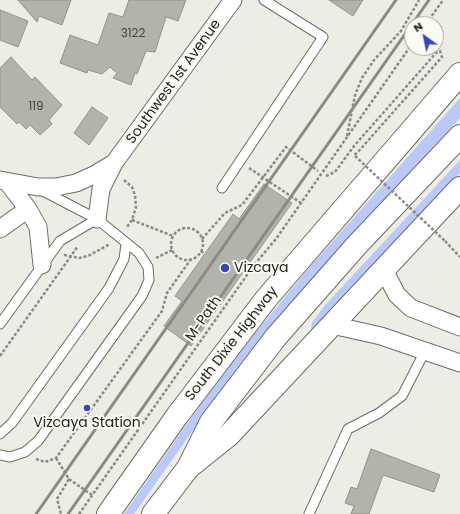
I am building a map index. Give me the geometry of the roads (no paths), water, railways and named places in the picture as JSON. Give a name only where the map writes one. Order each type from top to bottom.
[{"type":"main road","name":"South Dixie Highway","points":[[108,514],[186,403],[266,299],[460,74]]},
{"type":"main road","points":[[153,514],[188,468],[211,422],[284,327],[356,246],[460,136]]},
{"type":"main road","points":[[188,468],[228,436],[460,188]]},
{"type":"street","name":"Southwest 1st Avenue","points":[[97,219],[101,189],[114,163],[233,0]]},
{"type":"street","name":"Southwest 1st Avenue","points":[[4,181],[38,188],[56,187],[76,183],[94,175],[114,163]]},
{"type":"street","points":[[4,181],[28,209],[38,227],[42,266]]},
{"type":"street","points":[[0,229],[28,209]]},
{"type":"street","points":[[384,270],[397,295],[411,308],[460,327]]},
{"type":"street","points":[[332,325],[381,336],[460,363]]},
{"type":"lane","points":[[222,188],[322,37],[264,0]]},
{"type":"lane","points":[[0,455],[10,458],[25,452],[38,441],[142,296],[149,280],[148,267],[139,253],[97,219],[38,188]]},
{"type":"lane","points":[[0,324],[60,242],[97,219]]},
{"type":"lane","points":[[0,434],[12,423],[109,288],[124,259],[126,244]]},
{"type":"lane","points":[[309,514],[348,429],[379,413],[402,396],[425,351]]},
{"type":"railway","points":[[36,514],[396,0]]},
{"type":"railway","points":[[68,514],[429,0]]},
{"type":"place","name":"Vizcaya","points":[[225,268]]},
{"type":"place","name":"Vizcaya Station","points":[[87,408]]}]
